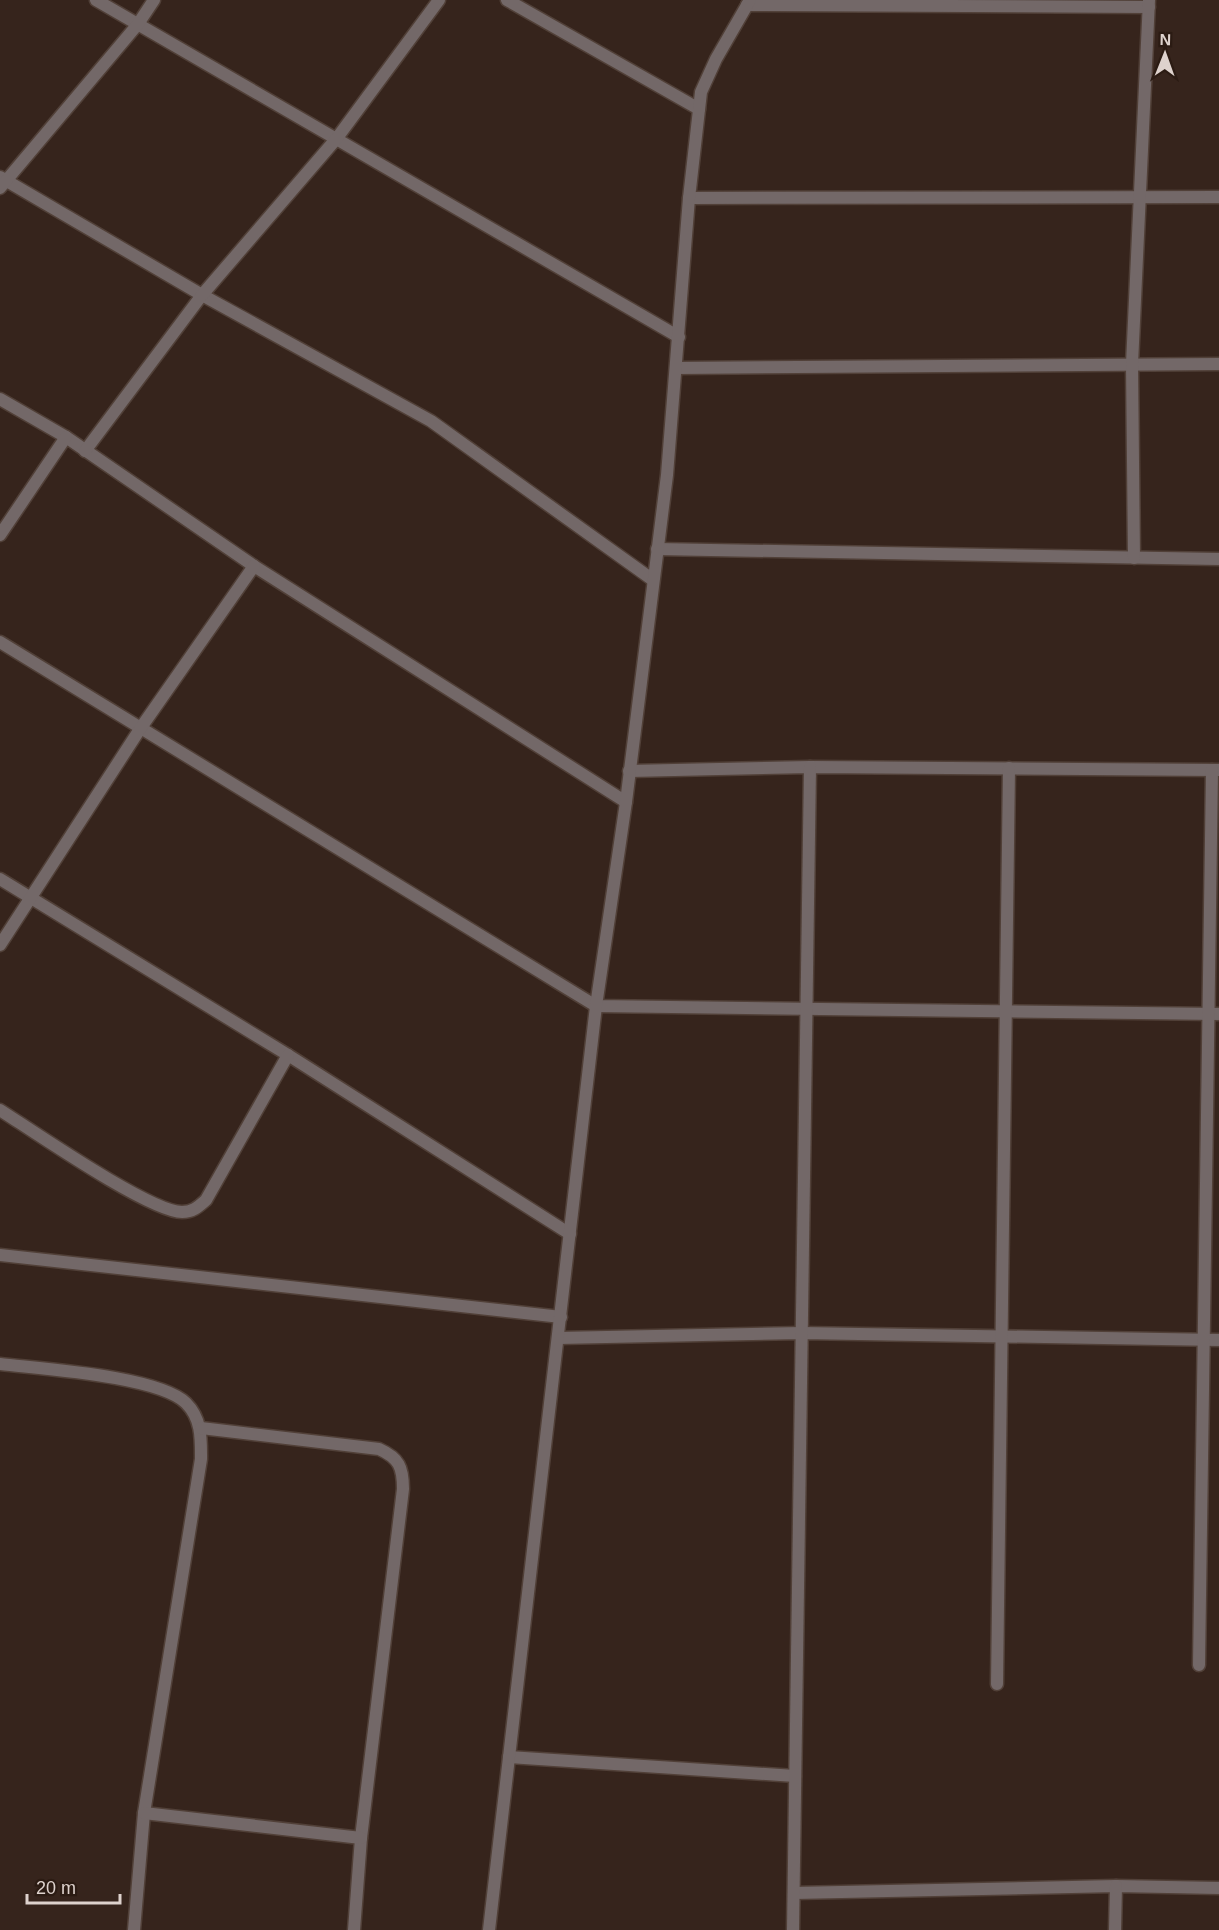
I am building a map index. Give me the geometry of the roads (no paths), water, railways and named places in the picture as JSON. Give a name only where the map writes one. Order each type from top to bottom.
[{"type":"street","points":[[96,0],[680,337]]},
{"type":"street","points":[[154,0],[138,24],[2,182],[431,421],[653,580]]},
{"type":"street","points":[[85,451],[202,295],[337,138],[439,0]]},
{"type":"street","points":[[507,0],[699,109]]},
{"type":"street","points":[[489,1930],[596,1006],[626,802],[667,475],[680,337],[689,198],[701,92],[716,58],[748,3],[1149,3],[1132,364],[1134,558]]},
{"type":"street","points":[[689,198],[1219,196]]},
{"type":"street","points":[[676,368],[1219,364]]},
{"type":"street","points":[[0,399],[66,437],[254,566],[626,802]]},
{"type":"street","points":[[0,535],[66,437]]},
{"type":"street","points":[[657,549],[1219,559]]},
{"type":"street","points":[[0,945],[140,729],[254,566]]},
{"type":"street","points":[[0,642],[596,1006],[1214,1014]]},
{"type":"street","points":[[629,771],[810,767],[1215,770],[1214,1014],[1203,1340],[1199,1665]]},
{"type":"street","points":[[793,1930],[810,767]]},
{"type":"street","points":[[997,1684],[1009,768]]},
{"type":"street","points":[[0,879],[288,1055],[570,1233]]},
{"type":"street","points":[[0,1110],[148,1201],[181,1212],[196,1209],[206,1200],[288,1055]]},
{"type":"street","points":[[0,1254],[561,1317]]},
{"type":"street","points":[[558,1338],[802,1333],[1219,1340]]},
{"type":"street","points":[[0,1364],[142,1382],[186,1403],[201,1428],[201,1459],[144,1813],[134,1930]]},
{"type":"street","points":[[201,1428],[379,1449],[398,1460],[403,1471],[403,1489],[361,1838],[354,1930]]},
{"type":"street","points":[[509,1757],[795,1776]]},
{"type":"street","points":[[144,1813],[361,1838]]},
{"type":"street","points":[[794,1893],[1116,1886],[1219,1888]]},
{"type":"street","points":[[1115,1930],[1116,1886]]}]
